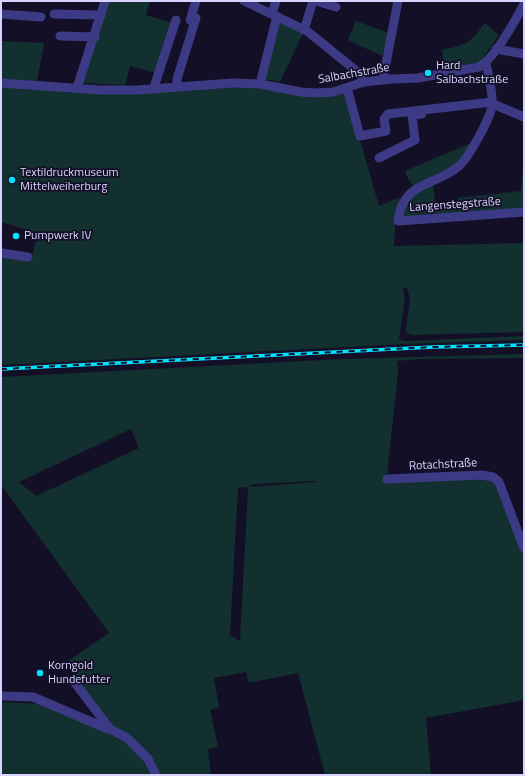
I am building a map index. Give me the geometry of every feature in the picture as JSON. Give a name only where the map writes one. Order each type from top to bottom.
[{"type":"street","points":[[78,88],[105,1]]},
{"type":"street","points":[[177,87],[177,79],[193,19],[196,1]]},
{"type":"street","points":[[244,1],[304,30],[325,49],[359,73],[364,82]]},
{"type":"street","points":[[260,84],[275,15],[276,1]]},
{"type":"street","points":[[304,30],[315,1],[336,7]]},
{"type":"street","points":[[383,79],[398,1]]},
{"type":"street","points":[[492,105],[485,63],[496,49],[524,4]]},
{"type":"street","points":[[1,14],[41,17]]},
{"type":"street","points":[[54,14],[101,16]]},
{"type":"street","points":[[155,89],[155,84],[176,20]]},
{"type":"street","points":[[60,36],[95,37]]},
{"type":"street","points":[[496,49],[524,54]]},
{"type":"street","name":"Salbachstraße","points":[[1,82],[78,88],[155,89],[233,83],[260,84],[301,92],[333,92],[364,82],[383,79],[418,78],[479,67],[485,63]]},
{"type":"street","points":[[347,88],[360,136],[386,131],[384,118],[388,114],[492,105],[524,117]]},
{"type":"street","points":[[379,158],[415,140],[412,115],[492,105]]},
{"type":"street","name":"Langenstegstraße","points":[[492,105],[474,147],[465,161],[457,168],[418,188],[406,196],[400,208],[398,222],[524,212]]},
{"type":"street","points":[[1,253],[28,257]]},
{"type":"street","name":"Rotachstraße","points":[[386,479],[482,475],[493,477],[501,488],[524,548]]},
{"type":"street","points":[[75,683],[110,729]]},
{"type":"street","points":[[1,696],[33,697],[110,729],[127,738],[148,759],[156,775]]},
{"type":"green space","points":[[108,1],[150,1],[146,15],[172,23],[156,73],[130,66],[125,85],[82,83]]},
{"type":"green space","points":[[278,20],[303,33],[280,82],[263,79]]},
{"type":"green space","points":[[356,21],[389,33],[382,56],[348,40]]},
{"type":"green space","points":[[485,23],[499,35],[480,62],[445,69],[442,50],[463,45],[475,35]]},
{"type":"green space","points":[[1,41],[44,43],[37,81],[1,79]]},
{"type":"green space","points":[[1,87],[177,90],[255,87],[346,91],[379,206],[400,197],[396,214],[394,246],[524,243],[524,332],[411,335],[406,332],[410,299],[407,288],[403,288],[405,298],[399,339],[405,341],[524,336],[524,340],[403,344],[1,365],[1,255],[27,261],[32,256],[38,233],[1,222]]},
{"type":"green space","points":[[473,142],[460,163],[414,186],[409,181],[405,171]]},
{"type":"green space","points":[[523,165],[524,209],[402,218],[408,199],[433,183],[436,210],[454,209],[458,198],[521,191]]},
{"type":"green space","points":[[524,354],[524,358],[419,359],[397,361],[398,372],[387,476],[499,477],[503,498],[524,555],[524,700],[426,718],[431,775],[325,775],[298,673],[249,683],[246,672],[214,678],[219,707],[210,710],[218,747],[208,749],[211,775],[1,775],[1,702],[40,704],[102,730],[93,704],[65,663],[109,633],[1,485],[1,377],[341,359]],"holes":[[[131,429],[139,448],[36,496],[19,482]],[[316,481],[249,487],[253,484]],[[248,487],[240,641],[230,635],[238,488]]]},
{"type":"railway","points":[[1,369],[433,347],[524,345]]},
{"type":"place","name":"Hard Salbachstraße","points":[[428,73]]},
{"type":"place","name":"Textildruckmuseum Mittelweiherburg","points":[[12,180]]},
{"type":"place","name":"Pumpwerk IV","points":[[16,236]]},
{"type":"place","name":"Korngold Hundefutter","points":[[40,673]]}]
